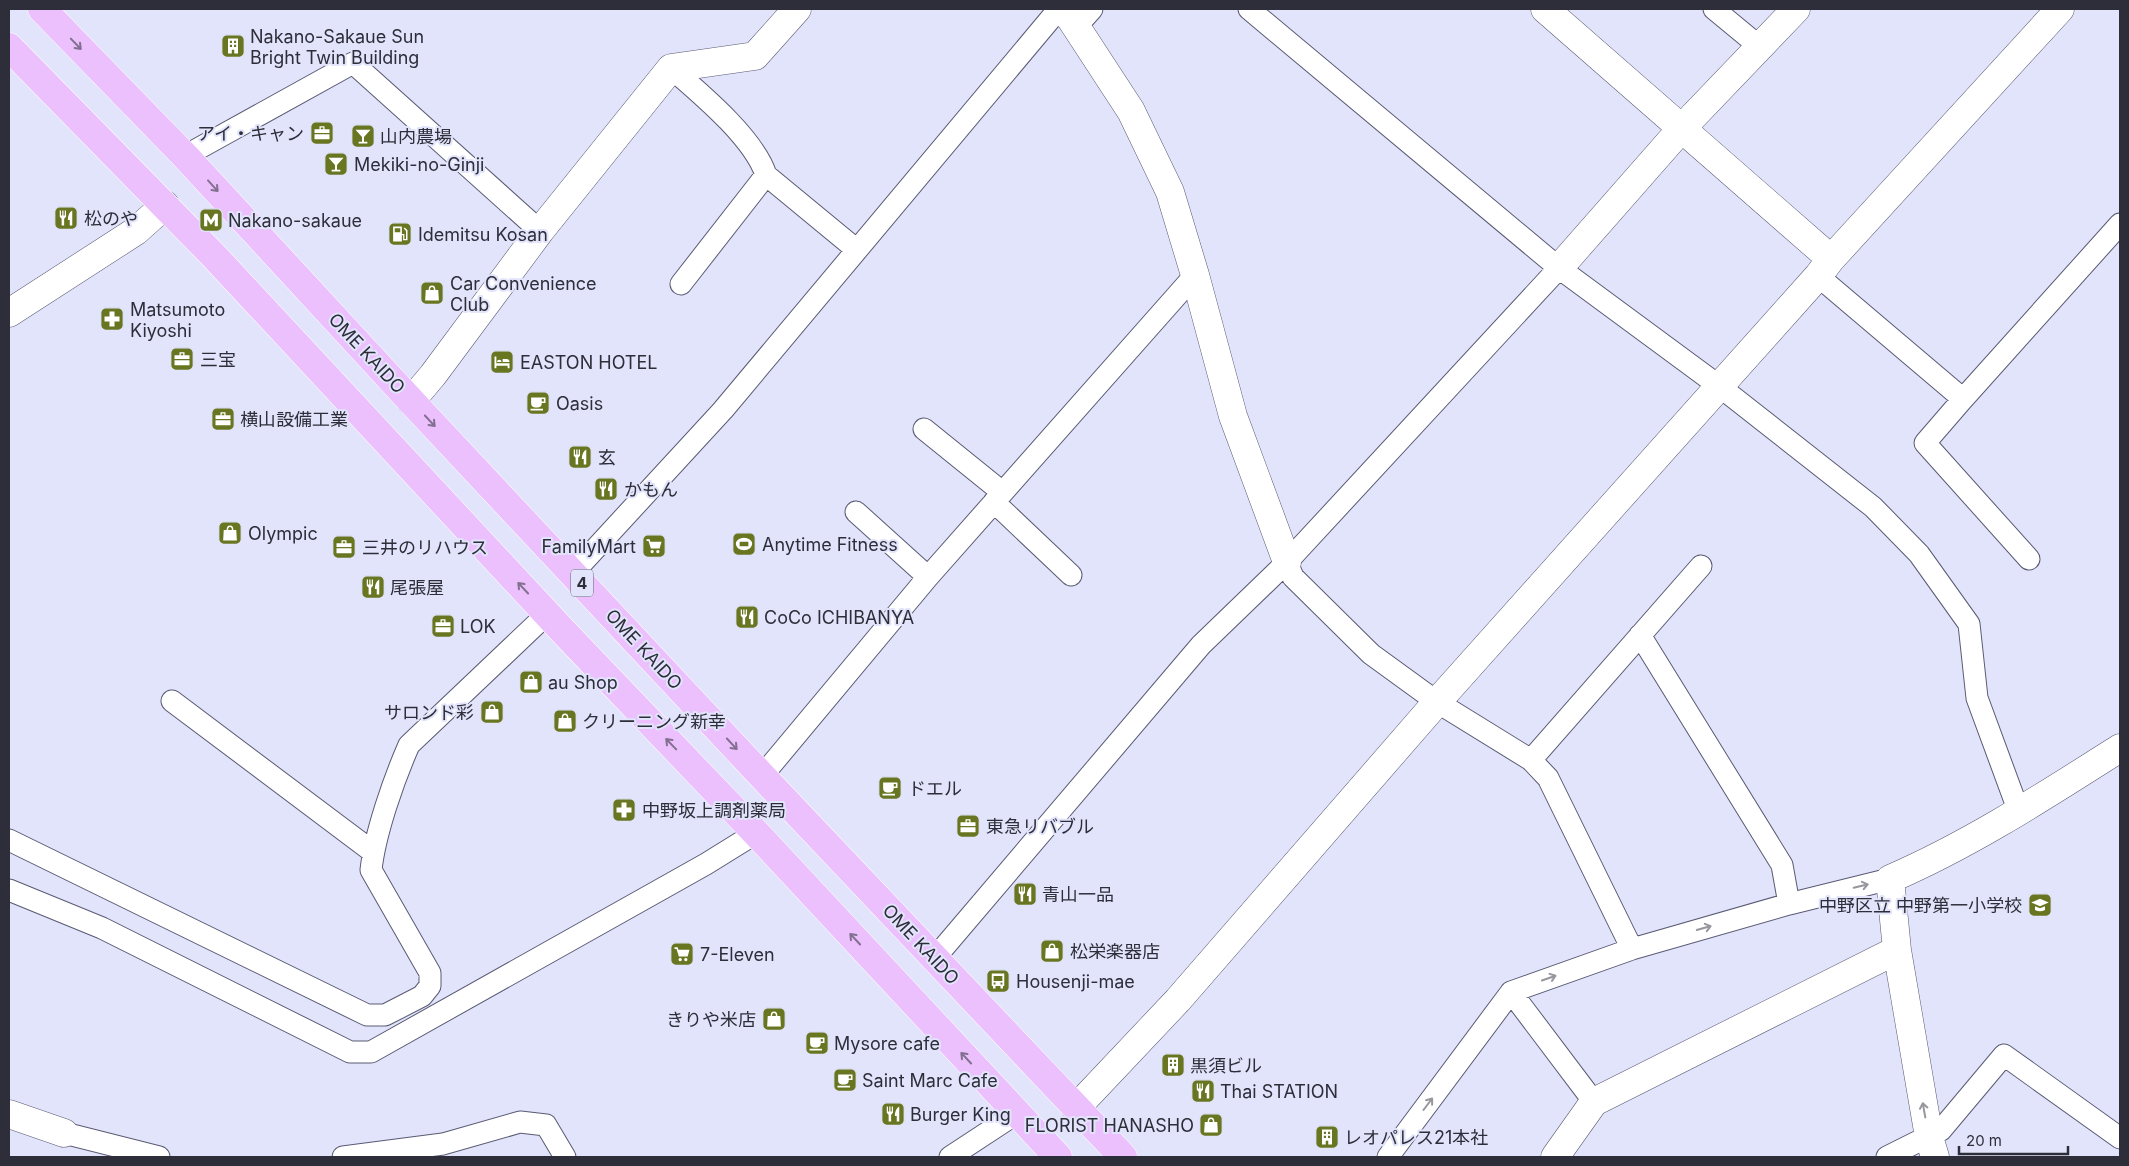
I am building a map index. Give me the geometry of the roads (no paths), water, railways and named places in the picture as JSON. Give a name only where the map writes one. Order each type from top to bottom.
[{"type":"main road","name":"OME KAIDO","points":[[42,9],[185,156],[762,776],[1123,1157]]},
{"type":"main road","points":[[11,54],[165,205],[1058,1157]]},
{"type":"street","points":[[411,401],[433,375],[540,231],[671,68],[755,56],[797,9]]},
{"type":"street","points":[[1546,9],[1682,128],[1825,268]]},
{"type":"street","points":[[1559,268],[1682,128],[1796,9]]},
{"type":"street","points":[[1076,1108],[1178,1000],[1437,702],[1825,268],[2060,9]]},
{"type":"street","points":[[1073,10],[1131,111],[1170,192],[1195,275],[1233,416],[1286,562]]},
{"type":"street","points":[[9,313],[136,232],[165,205]]},
{"type":"street","points":[[1932,1147],[1896,950],[1890,879],[1928,863],[2019,812],[2120,748]]},
{"type":"street","points":[[1555,1157],[1594,1102],[1896,950]]},
{"type":"street","points":[[9,1114],[64,1133]]},
{"type":"lane","points":[[1249,9],[1559,268],[1719,386],[1873,507],[1919,554],[1969,624],[1977,698],[2019,812]]},
{"type":"lane","points":[[1714,9],[1760,47]]},
{"type":"lane","points":[[573,574],[723,410],[1052,17],[1073,10]]},
{"type":"lane","points":[[185,156],[353,63],[540,231]]},
{"type":"lane","points":[[671,68],[717,108],[762,162],[766,175],[857,250]]},
{"type":"lane","points":[[681,284],[766,175]]},
{"type":"lane","points":[[2029,559],[1925,443],[2120,224]]},
{"type":"lane","points":[[934,959],[1201,645],[1286,562],[1559,268]]},
{"type":"lane","points":[[1825,268],[1964,399]]},
{"type":"lane","points":[[762,776],[928,577],[1195,275]]},
{"type":"lane","points":[[924,429],[998,497],[1072,575]]},
{"type":"lane","points":[[856,512],[928,577]]},
{"type":"lane","points":[[1286,562],[1293,577],[1371,654],[1437,702],[1531,760],[1548,778],[1632,949]]},
{"type":"lane","points":[[1531,760],[1701,566]]},
{"type":"lane","points":[[9,840],[367,1015],[385,1015],[422,996],[430,986],[430,973],[371,870],[373,852],[400,765],[409,745],[548,614]]},
{"type":"lane","points":[[1640,635],[1782,865],[1789,904]]},
{"type":"lane","points":[[172,702],[373,852]]},
{"type":"lane","points":[[9,890],[102,928],[350,1052],[370,1052],[706,864],[756,833]]},
{"type":"lane","points":[[1388,1157],[1512,992],[1632,949],[1789,904],[1890,879]]},
{"type":"lane","points":[[1512,992],[1594,1102]]},
{"type":"lane","points":[[1888,1157],[1932,1147],[1941,1130],[2004,1055],[2120,1138]]},
{"type":"lane","points":[[950,1157],[1017,1113]]},
{"type":"lane","points":[[343,1157],[443,1144],[520,1122],[546,1125],[564,1157]]},
{"type":"lane","points":[[64,1133],[159,1157]]},
{"type":"place","name":"Nakano-Sakaue Sun Bright Twin Building","points":[[233,46]]},
{"type":"place","name":"アイ・キャン","points":[[322,133]]},
{"type":"place","name":"山内農場","points":[[363,136]]},
{"type":"place","name":"Mekiki-no-Ginji","points":[[336,164]]},
{"type":"place","name":"松のや","points":[[66,218]]},
{"type":"place","name":"Nakano-sakaue","points":[[211,220]]},
{"type":"place","name":"Idemitsu Kosan","points":[[400,234]]},
{"type":"place","name":"Car Convenience Club","points":[[432,293]]},
{"type":"place","name":"Matsumoto Kiyoshi","points":[[112,319]]},
{"type":"place","name":"三宝","points":[[182,359]]},
{"type":"place","name":"EASTON HOTEL","points":[[502,362]]},
{"type":"place","name":"Oasis","points":[[538,403]]},
{"type":"place","name":"横山設備工業","points":[[223,419]]},
{"type":"place","name":"玄","points":[[580,457]]},
{"type":"place","name":"かもん","points":[[606,489]]},
{"type":"place","name":"Olympic","points":[[230,533]]},
{"type":"place","name":"Anytime Fitness","points":[[744,544]]},
{"type":"place","name":"FamilyMart","points":[[654,546]]},
{"type":"place","name":"三井のリハウス","points":[[344,547]]},
{"type":"place","name":"尾張屋","points":[[373,587]]},
{"type":"place","name":"CoCo ICHIBANYA","points":[[747,617]]},
{"type":"place","name":"LOK","points":[[443,626]]},
{"type":"place","name":"au Shop","points":[[531,682]]},
{"type":"place","name":"サロンド彩","points":[[492,712]]},
{"type":"place","name":"クリーニング新幸","points":[[565,721]]},
{"type":"place","name":"ドエル","points":[[890,788]]},
{"type":"place","name":"中野坂上調剤薬局","points":[[624,810]]},
{"type":"place","name":"東急リバブル","points":[[968,826]]},
{"type":"place","name":"青山一品","points":[[1025,894]]},
{"type":"place","name":"中野区立 中野第一小学校","points":[[2040,905]]},
{"type":"place","name":"松栄楽器店","points":[[1052,951]]},
{"type":"place","name":"7-Eleven","points":[[682,954]]},
{"type":"place","name":"Housenji-mae","points":[[998,981]]},
{"type":"place","name":"きりや米店","points":[[774,1019]]},
{"type":"place","name":"Mysore cafe","points":[[817,1043]]},
{"type":"place","name":"黒須ビル","points":[[1173,1065]]},
{"type":"place","name":"Saint Marc Cafe","points":[[845,1080]]},
{"type":"place","name":"Thai STATION","points":[[1203,1091]]},
{"type":"place","name":"Burger King","points":[[893,1114]]},
{"type":"place","name":"FLORIST HANASHO","points":[[1211,1125]]},
{"type":"place","name":"レオパレス21本社","points":[[1327,1137]]}]
